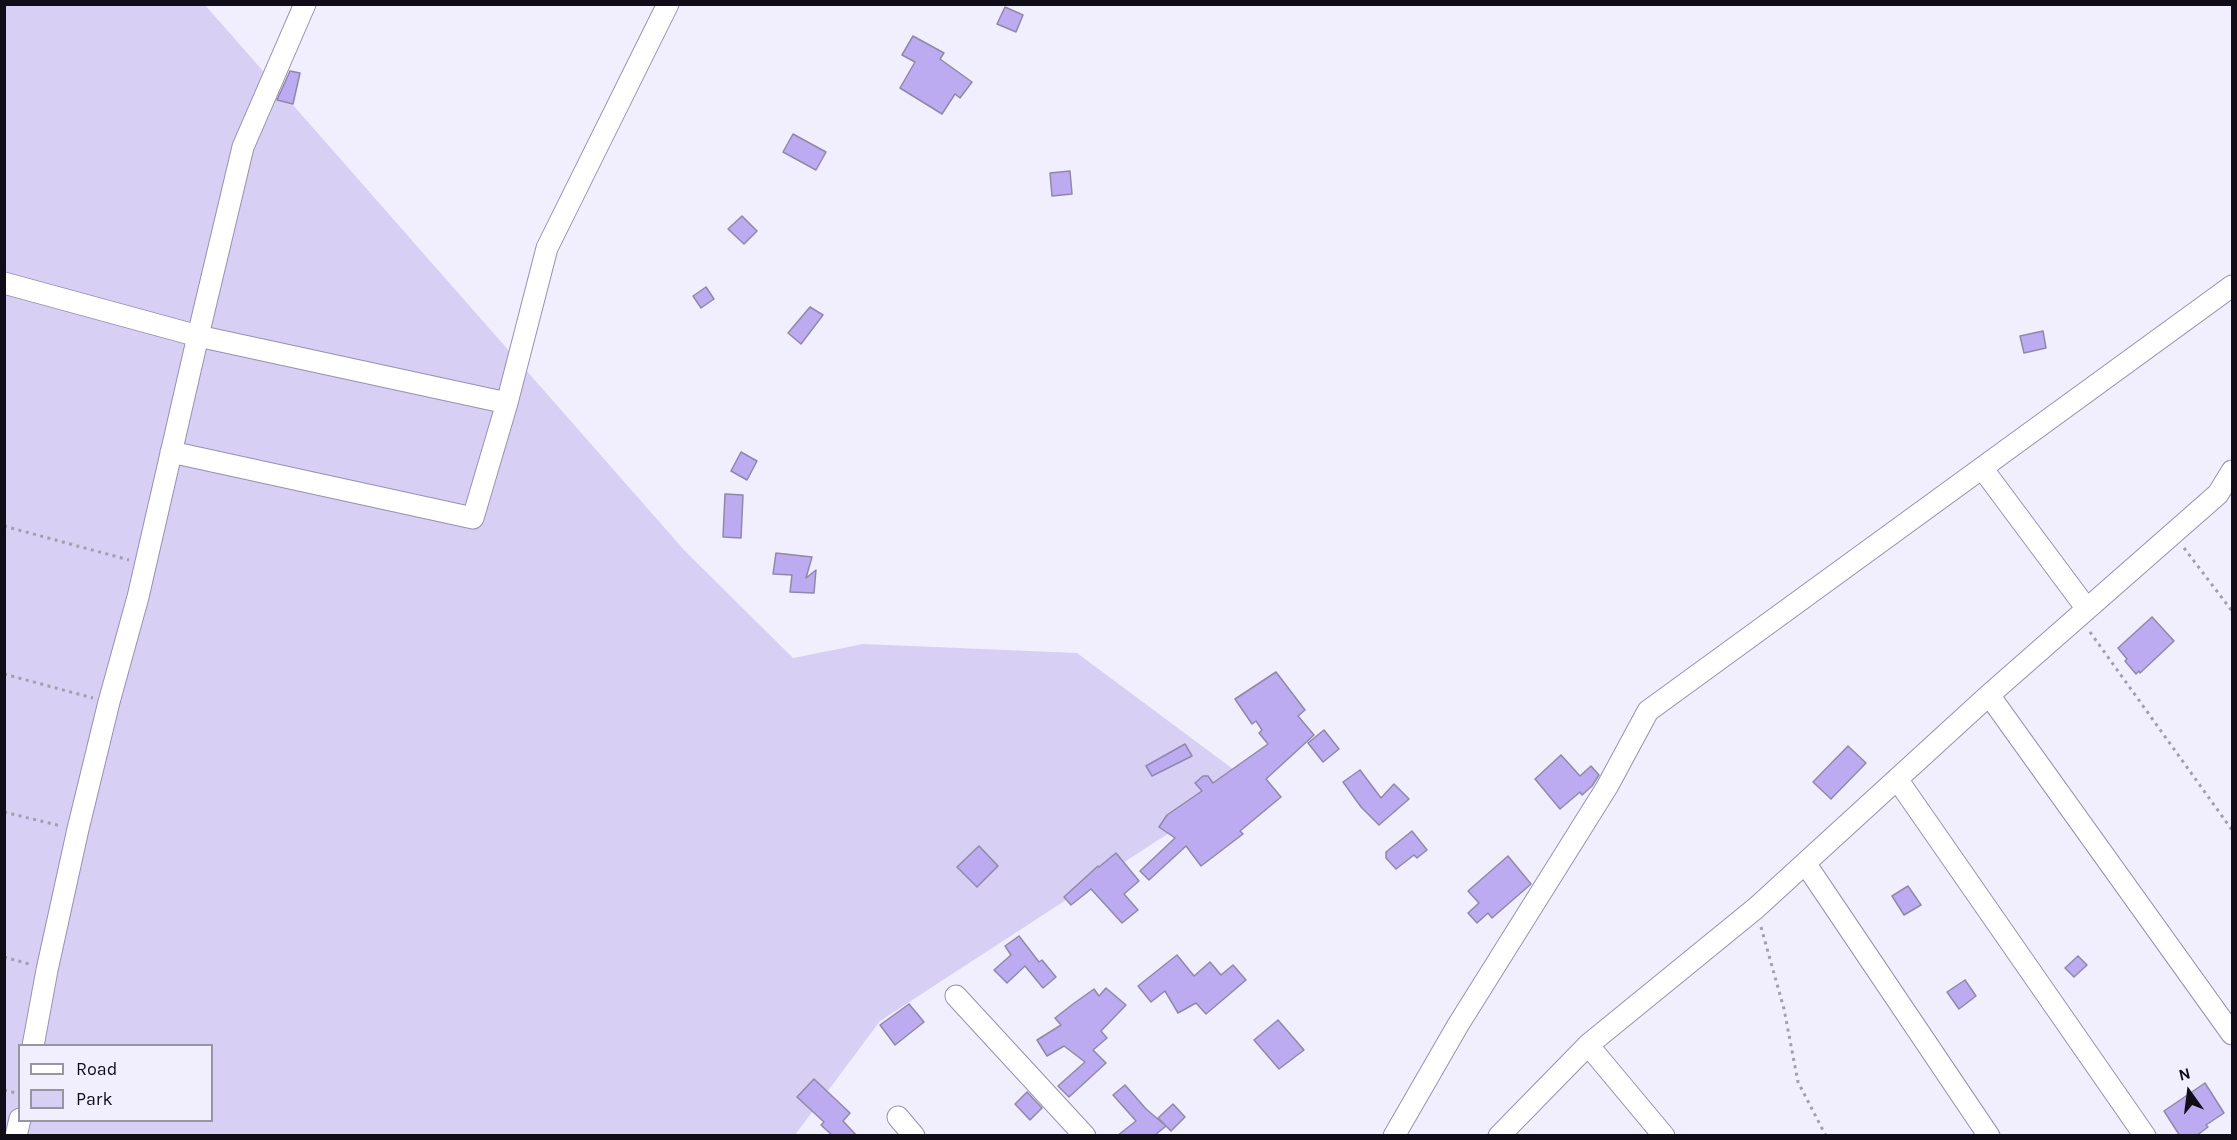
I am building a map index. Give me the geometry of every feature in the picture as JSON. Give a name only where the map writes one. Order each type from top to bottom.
[{"type":"street","points":[[33,1044],[78,829],[146,565],[243,147],[305,4]]},
{"type":"street","points":[[171,453],[473,518],[507,403],[547,248],[668,4]]},
{"type":"street","points":[[4,283],[198,336],[507,403]]},
{"type":"street","points":[[1394,1136],[1458,1025],[1607,787],[1648,711],[2232,286]]},
{"type":"street","points":[[1982,468],[2083,613]]},
{"type":"street","points":[[1499,1136],[1588,1045],[1756,908],[1989,695],[2174,534],[2218,494],[2232,471]]},
{"type":"street","points":[[1989,695],[2232,1034]]},
{"type":"street","points":[[1897,779],[2145,1136]]},
{"type":"street","points":[[1805,863],[1989,1136]]},
{"type":"street","points":[[956,996],[1085,1136]]},
{"type":"street","points":[[1588,1045],[1664,1136]]},
{"type":"street","points":[[898,1117],[914,1136]]},
{"type":"path","points":[[4,526],[146,565]]},
{"type":"path","points":[[2174,534],[2232,611]]},
{"type":"path","points":[[2083,613],[2232,830]]},
{"type":"path","points":[[4,674],[109,702]]},
{"type":"path","points":[[4,812],[78,829]]},
{"type":"path","points":[[1756,908],[1784,1010],[1798,1082],[1826,1136]]},
{"type":"path","points":[[4,957],[47,970]]},
{"type":"green space","points":[[5,5],[205,5],[685,551],[793,658],[863,644],[1077,653],[1249,781],[880,1021],[795,1135],[5,1136]]},
{"type":"building","points":[[1005,7],[1023,15],[1016,32],[997,24]]},
{"type":"building","points":[[913,36],[944,53],[940,59],[972,82],[960,98],[955,94],[942,114],[900,88],[915,62],[902,55]]},
{"type":"building","points":[[290,71],[300,73],[293,104],[277,100]]},
{"type":"building","points":[[793,134],[826,152],[816,170],[783,152]]},
{"type":"building","points":[[1070,171],[1072,194],[1052,196],[1050,173]]},
{"type":"building","points":[[742,216],[757,231],[744,244],[728,229]]},
{"type":"building","points":[[706,287],[714,299],[701,308],[693,296]]},
{"type":"building","points":[[810,307],[823,315],[801,344],[788,333]]},
{"type":"building","points":[[2043,331],[2046,348],[2024,353],[2020,336]]},
{"type":"building","points":[[741,452],[757,461],[747,480],[731,471]]},
{"type":"building","points":[[725,494],[743,495],[741,538],[723,537]]},
{"type":"building","points":[[776,553],[812,557],[806,578],[816,570],[814,593],[790,592],[792,575],[773,574]]},
{"type":"building","points":[[2152,617],[2174,641],[2140,673],[2139,671],[2136,674],[2118,648]]},
{"type":"building","points":[[1276,672],[1305,710],[1298,716],[1314,735],[1266,779],[1281,797],[1240,831],[1243,834],[1201,866],[1186,846],[1149,880],[1140,871],[1175,838],[1159,827],[1167,815],[1202,791],[1195,783],[1203,776],[1208,776],[1213,783],[1268,744],[1259,733],[1262,730],[1256,721],[1252,724],[1235,699]]},
{"type":"building","points":[[1324,730],[1339,749],[1323,762],[1308,743]]},
{"type":"building","points":[[1185,744],[1192,756],[1152,776],[1146,766]]},
{"type":"building","points":[[1848,746],[1866,763],[1831,799],[1813,782]]},
{"type":"building","points":[[1561,755],[1580,776],[1591,766],[1599,775],[1582,795],[1580,792],[1560,809],[1535,779]]},
{"type":"building","points":[[1360,770],[1381,798],[1394,784],[1409,799],[1379,825],[1361,807],[1343,782]]},
{"type":"building","points":[[1412,831],[1427,850],[1417,858],[1414,855],[1396,869],[1386,858],[1386,852]]},
{"type":"building","points":[[979,846],[998,866],[977,887],[957,867]]},
{"type":"building","points":[[1116,853],[1139,881],[1124,894],[1138,910],[1122,923],[1091,889],[1071,905],[1064,897]]},
{"type":"building","points":[[1508,856],[1531,884],[1492,918],[1488,913],[1477,923],[1468,913],[1479,903],[1468,891]]},
{"type":"building","points":[[1908,886],[1921,905],[1904,915],[1892,896]]},
{"type":"building","points":[[1019,936],[1039,962],[1042,960],[1056,977],[1043,988],[1025,966],[1007,983],[994,970],[1011,955],[1005,946]]},
{"type":"building","points":[[1177,955],[1194,976],[1210,962],[1221,975],[1233,965],[1246,980],[1206,1014],[1196,1003],[1178,1013],[1165,991],[1151,1002],[1138,986]]},
{"type":"building","points":[[2078,956],[2087,965],[2074,977],[2065,968]]},
{"type":"building","points":[[1965,980],[1976,996],[1959,1009],[1947,992]]},
{"type":"building","points":[[1106,988],[1126,1005],[1101,1031],[1107,1038],[1093,1050],[1106,1063],[1069,1097],[1058,1086],[1085,1062],[1064,1046],[1047,1056],[1037,1040],[1061,1025],[1055,1018],[1073,1004],[1094,989],[1099,996]]},
{"type":"building","points":[[909,1004],[924,1022],[895,1045],[880,1025]]},
{"type":"building","points":[[1278,1020],[1304,1050],[1279,1069],[1254,1040]]},
{"type":"building","points":[[814,1079],[850,1113],[843,1121],[857,1136],[833,1136],[821,1125],[824,1122],[797,1097]]},
{"type":"building","points":[[2205,1083],[2224,1113],[2206,1125],[2208,1127],[2196,1136],[2180,1136],[2164,1111]]},
{"type":"building","points":[[1125,1085],[1146,1109],[1166,1126],[1154,1136],[1117,1136],[1136,1121],[1113,1095]]},
{"type":"building","points":[[1027,1092],[1042,1108],[1030,1120],[1015,1104]]},
{"type":"building","points":[[1173,1104],[1185,1117],[1171,1131],[1158,1118]]}]
